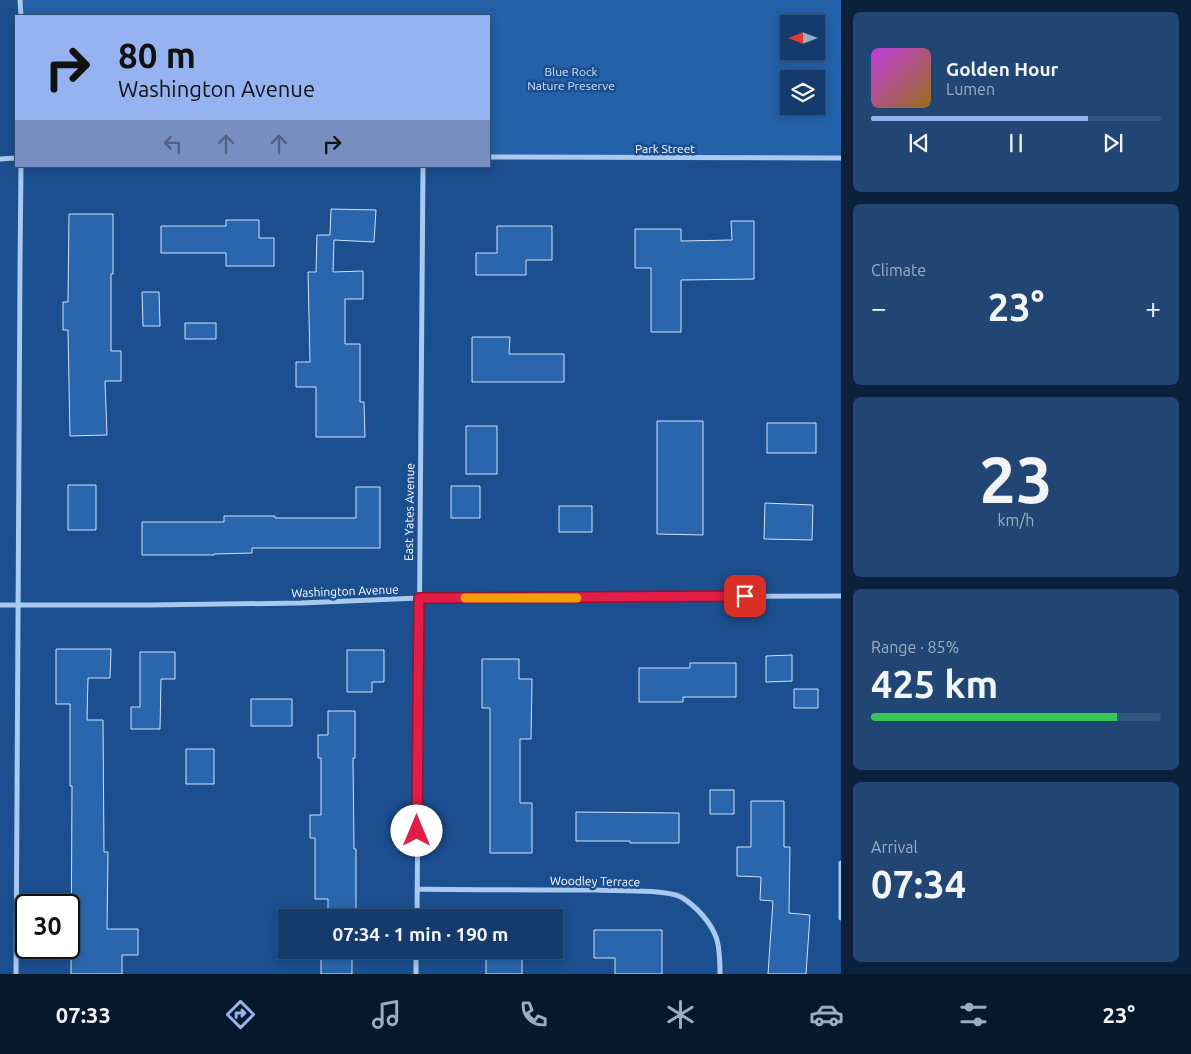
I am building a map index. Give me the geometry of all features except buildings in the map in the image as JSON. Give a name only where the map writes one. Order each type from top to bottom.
[{"type":"street","points":[[20,0],[20,15]]},
{"type":"street","name":"Park Street","points":[[490,157],[841,158]]},
{"type":"street","points":[[0,159],[15,158]]},
{"type":"street","points":[[16,974],[21,167]]},
{"type":"street","name":"East Yates Avenue","points":[[416,909],[423,167]]},
{"type":"street","name":"Washington Avenue","points":[[0,605],[282,603],[419,598],[841,596]]},
{"type":"street","points":[[841,863],[841,918]]},
{"type":"street","name":"Woodley Terrace","points":[[417,889],[618,891],[664,893],[679,896],[692,904],[710,925],[717,939],[720,974]]},
{"type":"street","points":[[416,959],[416,974]]},
{"type":"green space","name":"Blue Rock Nature Preserve","points":[[20,0],[841,0],[841,158],[490,158],[490,15],[21,15]]},
{"type":"slow traffic","points":[[465,598],[577,598]]},
{"type":"route","points":[[417,831],[419,598],[745,596]]}]
